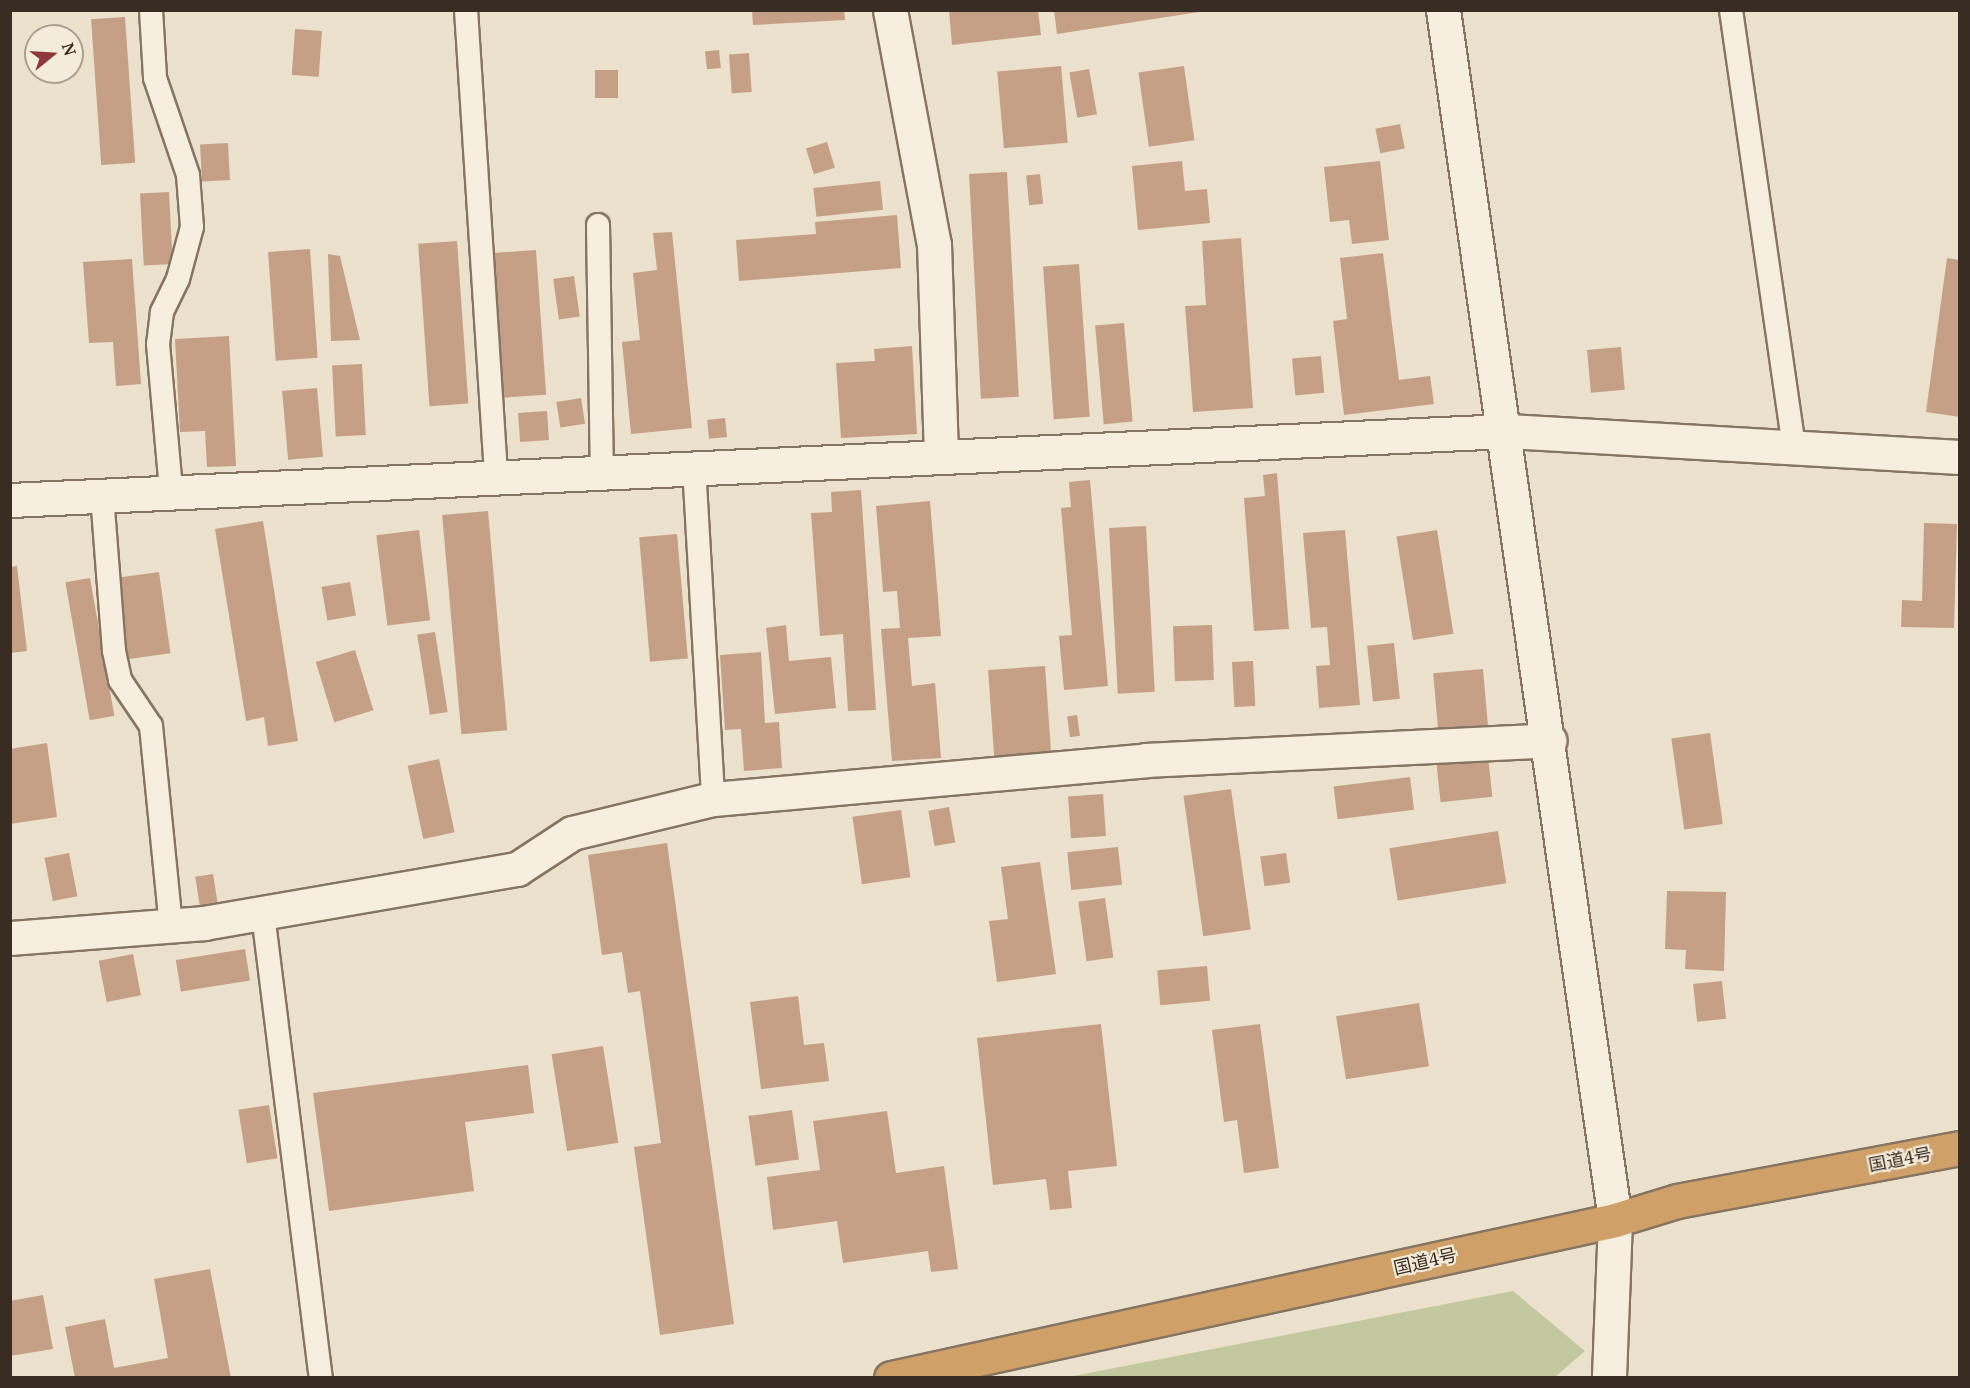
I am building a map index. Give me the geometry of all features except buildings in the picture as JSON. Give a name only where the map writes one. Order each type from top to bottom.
[{"type":"highway","name":"国道4号","points":[[891,1377],[1615,1220],[1677,1201],[1959,1148]]},
{"type":"street","points":[[890,10],[934,244],[941,456]]},
{"type":"street","points":[[1443,10],[1507,431],[1615,1220],[1609,1377]]},
{"type":"street","points":[[10,500],[602,470],[1507,431],[1959,457]]},
{"type":"street","points":[[10,938],[171,925],[262,914],[517,869],[572,832],[713,799],[1146,760],[1550,740]]},
{"type":"lane","points":[[151,10],[155,78],[188,175],[192,227],[178,279],[162,312],[158,344],[171,491]]},
{"type":"lane","points":[[466,10],[496,476]]},
{"type":"lane","points":[[1731,10],[1794,448]]},
{"type":"lane","points":[[598,225],[602,470]]},
{"type":"lane","points":[[694,466],[713,799]]},
{"type":"lane","points":[[102,495],[114,651],[120,680],[151,726],[171,925]]},
{"type":"lane","points":[[262,914],[321,1377]]},
{"type":"green space","points":[[1513,1291],[1585,1351],[1555,1377],[1068,1377]]}]
